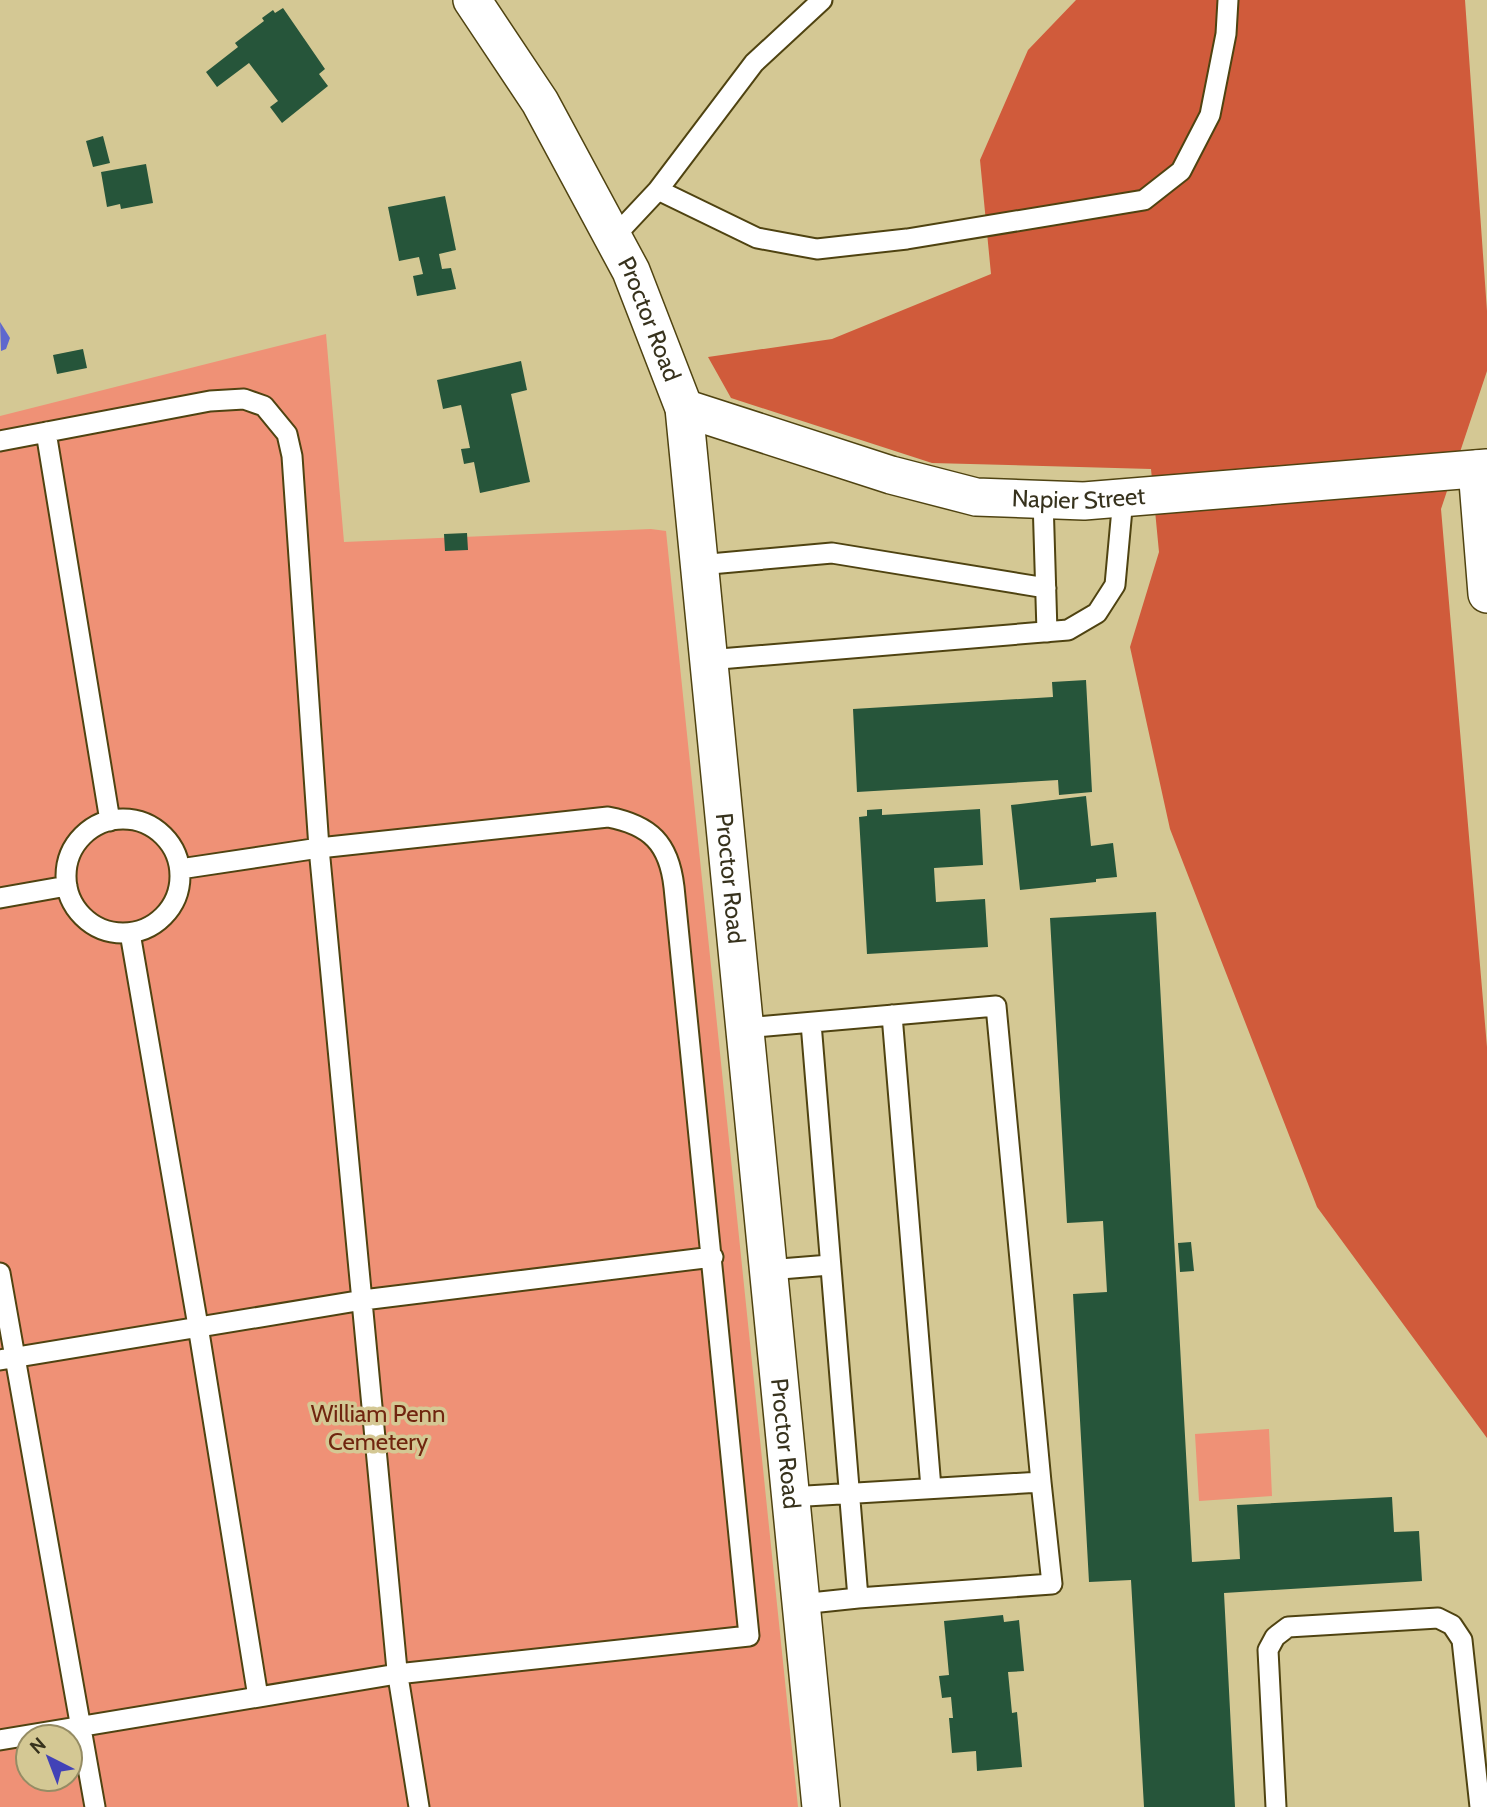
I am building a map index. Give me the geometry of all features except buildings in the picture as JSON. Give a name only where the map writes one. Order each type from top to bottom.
[{"type":"street","name":"Proctor Road","points":[[472,0],[540,102],[631,271],[684,408],[821,1807]]},
{"type":"street","name":"Napier Street","points":[[684,408],[891,475],[976,497],[1084,501],[1482,469]]},
{"type":"street","points":[[1482,469],[1487,594]]},
{"type":"lane","points":[[613,238],[658,190],[754,63],[822,0]]},
{"type":"lane","points":[[658,190],[757,238],[817,249],[907,239],[1144,200],[1181,171],[1210,115],[1226,34],[1228,0]]},
{"type":"lane","points":[[0,441],[210,401],[244,399],[264,407],[287,434],[292,456],[319,848],[397,1674],[419,1807]]},
{"type":"lane","points":[[46,432],[110,821]]},
{"type":"lane","points":[[708,660],[1068,630],[1097,613],[1115,586],[1123,498]]},
{"type":"lane","points":[[1043,499],[1047,632]]},
{"type":"lane","points":[[699,565],[832,553],[1046,588]]},
{"type":"lane","points":[[84,1724],[397,1674],[749,1636],[672,867],[654,837],[642,826],[608,817],[319,848],[180,869]]},
{"type":"lane","points":[[118,818],[137,820],[154,827],[168,840],[178,856],[180,869],[178,893],[170,910],[157,923],[139,932],[120,934],[101,930],[85,920],[73,904],[66,886],[66,867],[72,849],[83,834],[100,823],[118,818]]},
{"type":"lane","points":[[0,898],[66,886]]},
{"type":"lane","points":[[130,933],[198,1326],[258,1697]]},
{"type":"lane","points":[[744,1028],[996,1006],[1052,1584],[801,1604]]},
{"type":"lane","points":[[892,1015],[932,1488]]},
{"type":"lane","points":[[811,1023],[858,1598]]},
{"type":"lane","points":[[8,1359],[363,1300],[713,1257]]},
{"type":"lane","points":[[768,1270],[830,1265]]},
{"type":"lane","points":[[0,1273],[8,1359],[80,1723]]},
{"type":"lane","points":[[790,1497],[1041,1482]]},
{"type":"lane","points":[[1276,1807],[1268,1650],[1275,1637],[1288,1627],[1438,1618],[1452,1625],[1462,1640],[1481,1758],[1480,1807]]},
{"type":"lane","points":[[84,1747],[95,1807]]},
{"type":"green space","name":"William Penn Cemetery","points":[[326,334],[344,542],[651,529],[666,531],[798,1807],[0,1807],[0,416]]},
{"type":"green space","points":[[1269,1429],[1272,1496],[1199,1501],[1195,1434]]},
{"type":"shaded area","points":[[1076,0],[1465,0],[1487,311],[1487,371],[1441,509],[1487,1047],[1487,1438],[1317,1207],[1170,829],[1130,647],[1159,552],[1151,469],[932,463],[731,398],[708,357],[832,339],[991,274],[980,160],[1028,50]]},
{"type":"shaded area","points":[[0,322],[10,338],[6,349],[1,351]]}]
